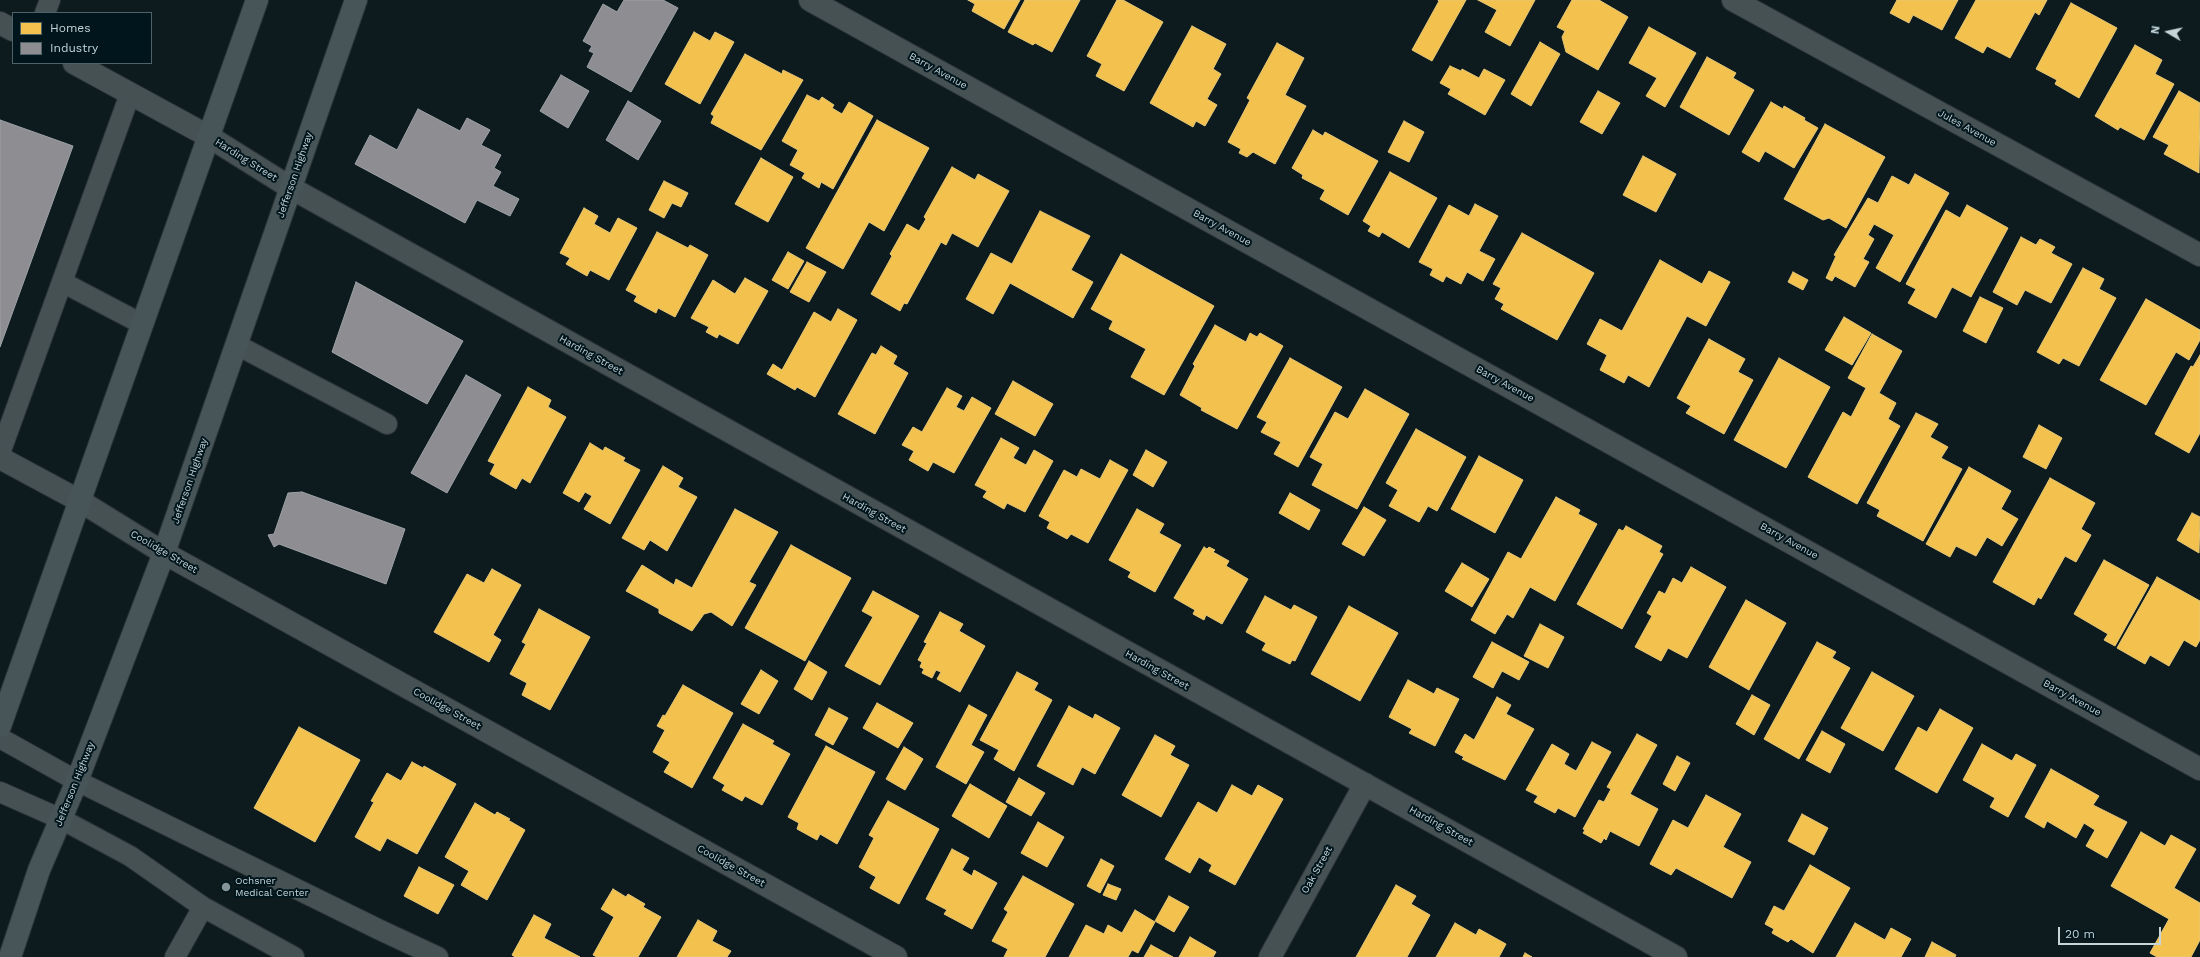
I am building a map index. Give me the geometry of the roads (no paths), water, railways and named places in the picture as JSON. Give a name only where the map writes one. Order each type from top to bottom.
[{"type":"main road","points":[[0,726],[257,0]]},
{"type":"main road","name":"Jefferson Highway","points":[[10,957],[39,870],[77,781],[164,553],[356,0]]},
{"type":"street","name":"Jules Avenue","points":[[1733,0],[2200,255]]},
{"type":"street","name":"Barry Avenue","points":[[821,2],[2200,769]]},
{"type":"street","points":[[0,23],[12,29]]},
{"type":"street","name":"Harding Street","points":[[76,64],[208,136],[291,188],[1267,732],[1365,784],[1676,957]]},
{"type":"street","name":"Coolidge Street","points":[[0,458],[80,501],[164,553],[896,957]]},
{"type":"street","name":"Oak Street","points":[[1270,957],[1365,784]]},
{"type":"lane","points":[[45,12],[50,0]]},
{"type":"lane","points":[[0,453],[130,94]]},
{"type":"lane","points":[[62,282],[142,324]]},
{"type":"lane","points":[[237,345],[387,424]]},
{"type":"lane","points":[[0,738],[77,781],[438,957]]},
{"type":"lane","points":[[0,792],[61,819],[130,856],[203,907],[294,957]]},
{"type":"lane","points":[[175,957],[203,907]]},
{"type":"place","name":"Ochsner Medical Center","points":[[226,887]]}]
